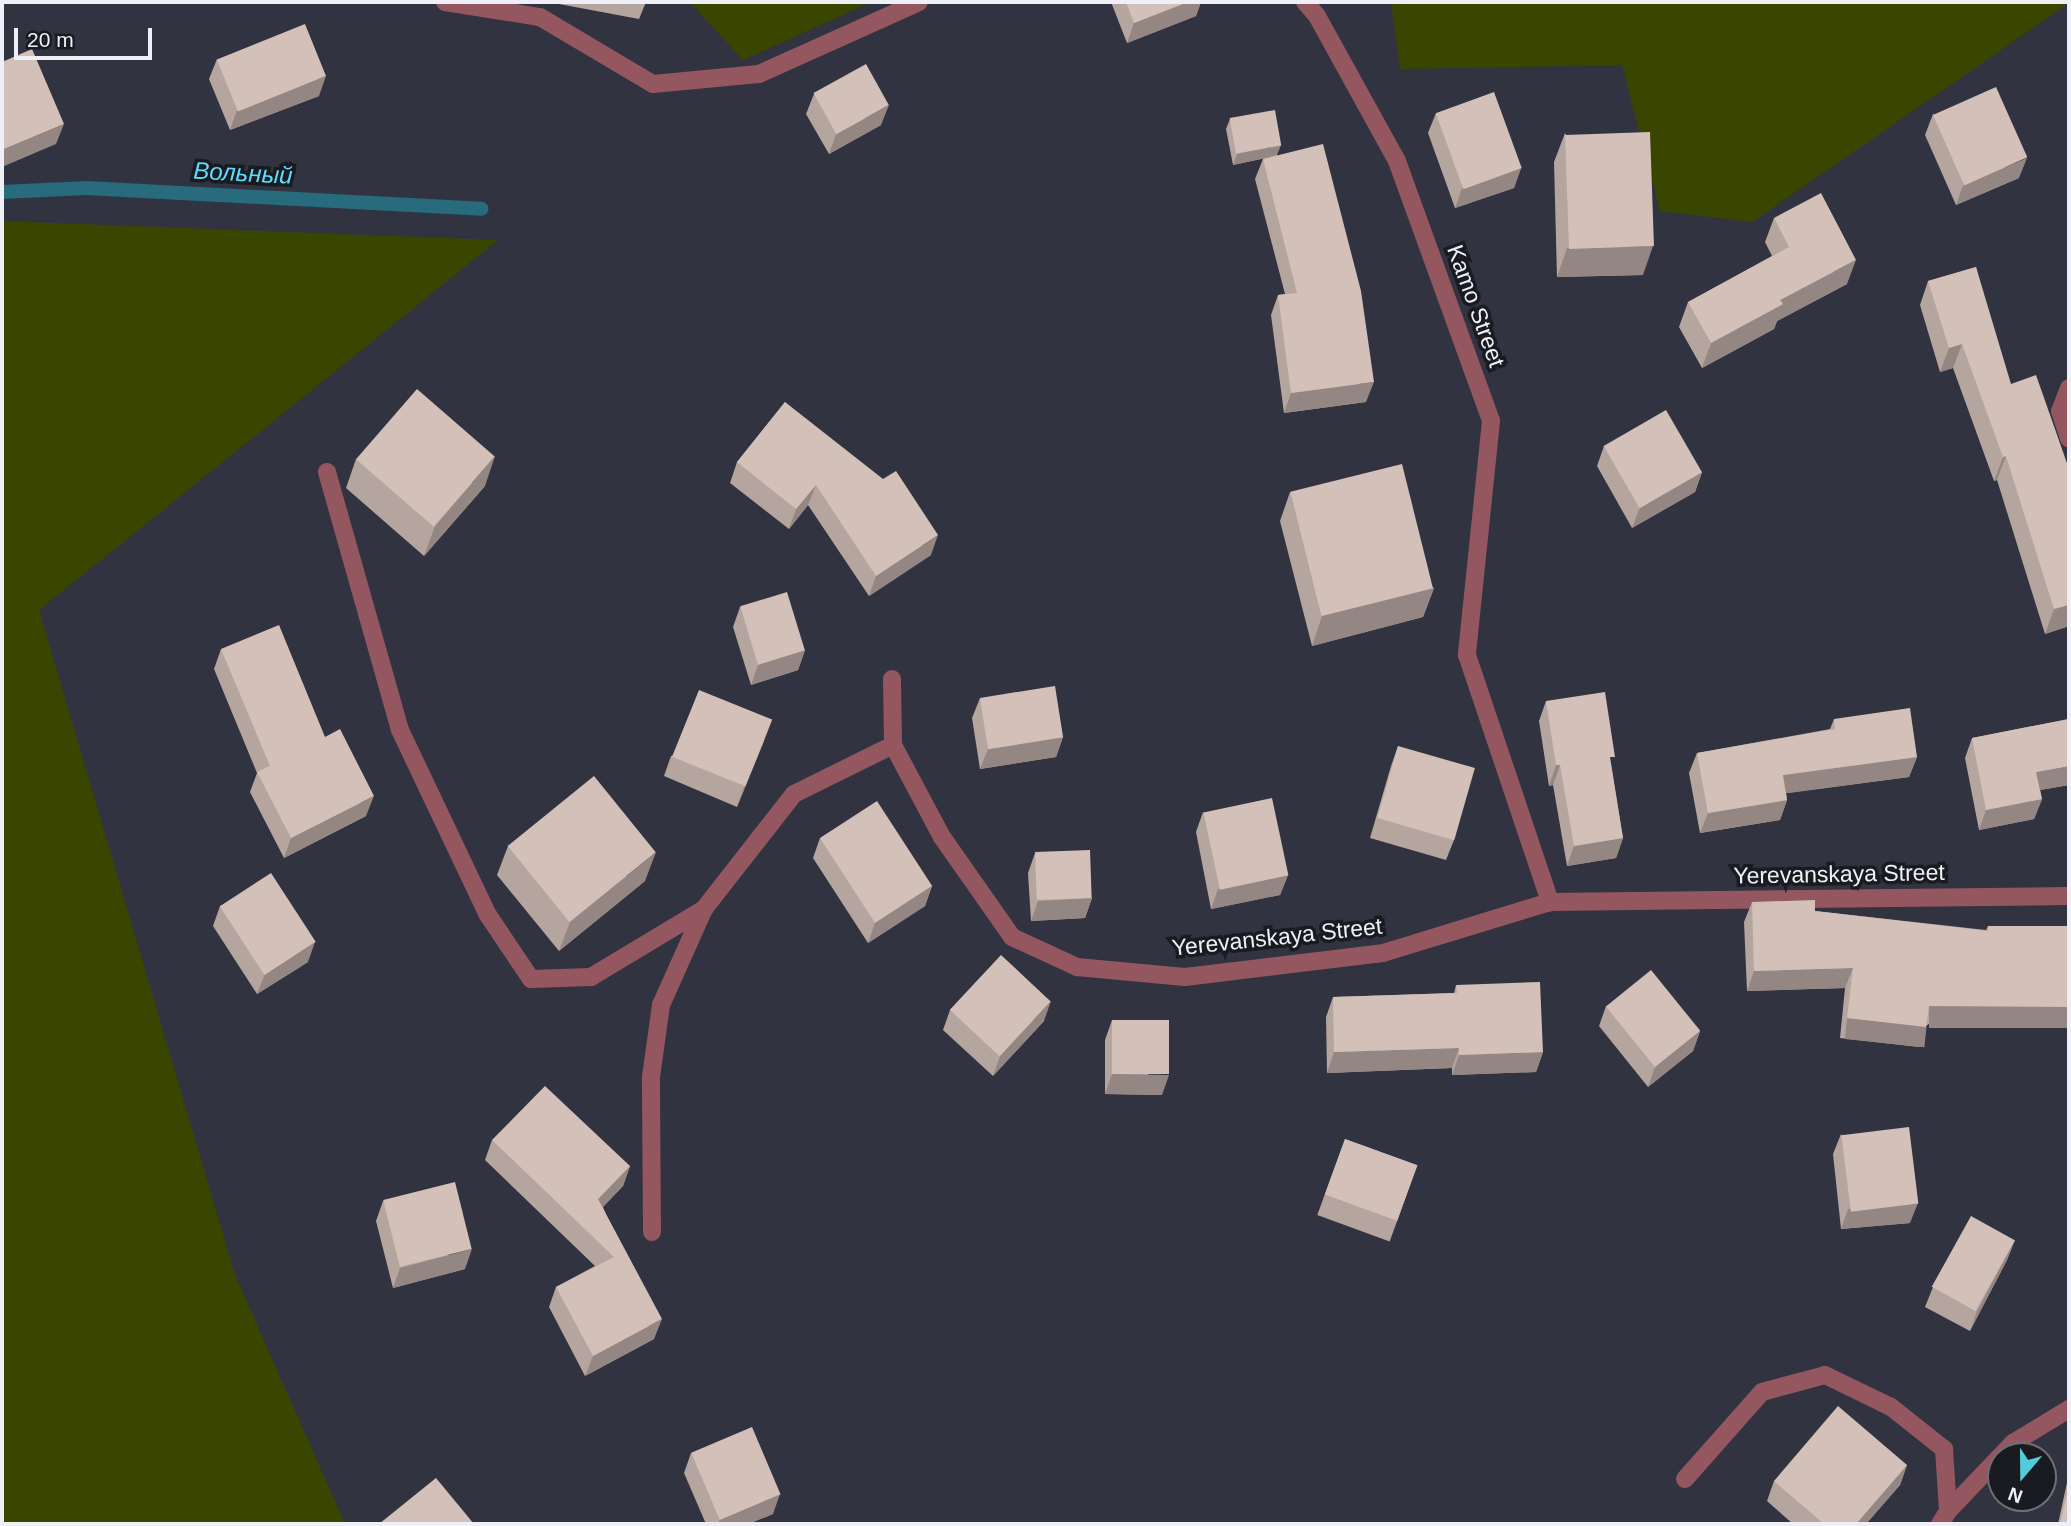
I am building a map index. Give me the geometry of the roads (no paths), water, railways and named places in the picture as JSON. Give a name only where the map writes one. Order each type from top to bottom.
[{"type":"street","points":[[445,2],[540,17],[653,84],[759,74],[919,2]]},
{"type":"street","name":"Kamo Street","points":[[1305,2],[1317,16],[1397,161],[1491,421],[1467,655],[1550,902]]},
{"type":"street","points":[[2069,388],[2060,411],[2069,439]]},
{"type":"street","points":[[327,472],[400,730],[488,915],[531,978],[591,976],[704,909]]},
{"type":"street","points":[[652,1232],[651,1077],[662,1005],[704,909],[794,794],[893,745],[892,680]]},
{"type":"street","name":"Yerevanskaya Street","points":[[893,745],[942,837],[1012,937],[1077,967],[1185,977],[1383,953],[1550,902],[2069,897]]},
{"type":"street","points":[[1685,1479],[1762,1392],[1825,1375],[1891,1406],[1944,1450],[1944,1517]]},
{"type":"street","points":[[1944,1517],[2014,1443],[2069,1409]]},
{"type":"waterway","name":"Вольный","points":[[2,192],[86,188],[481,209]]}]
